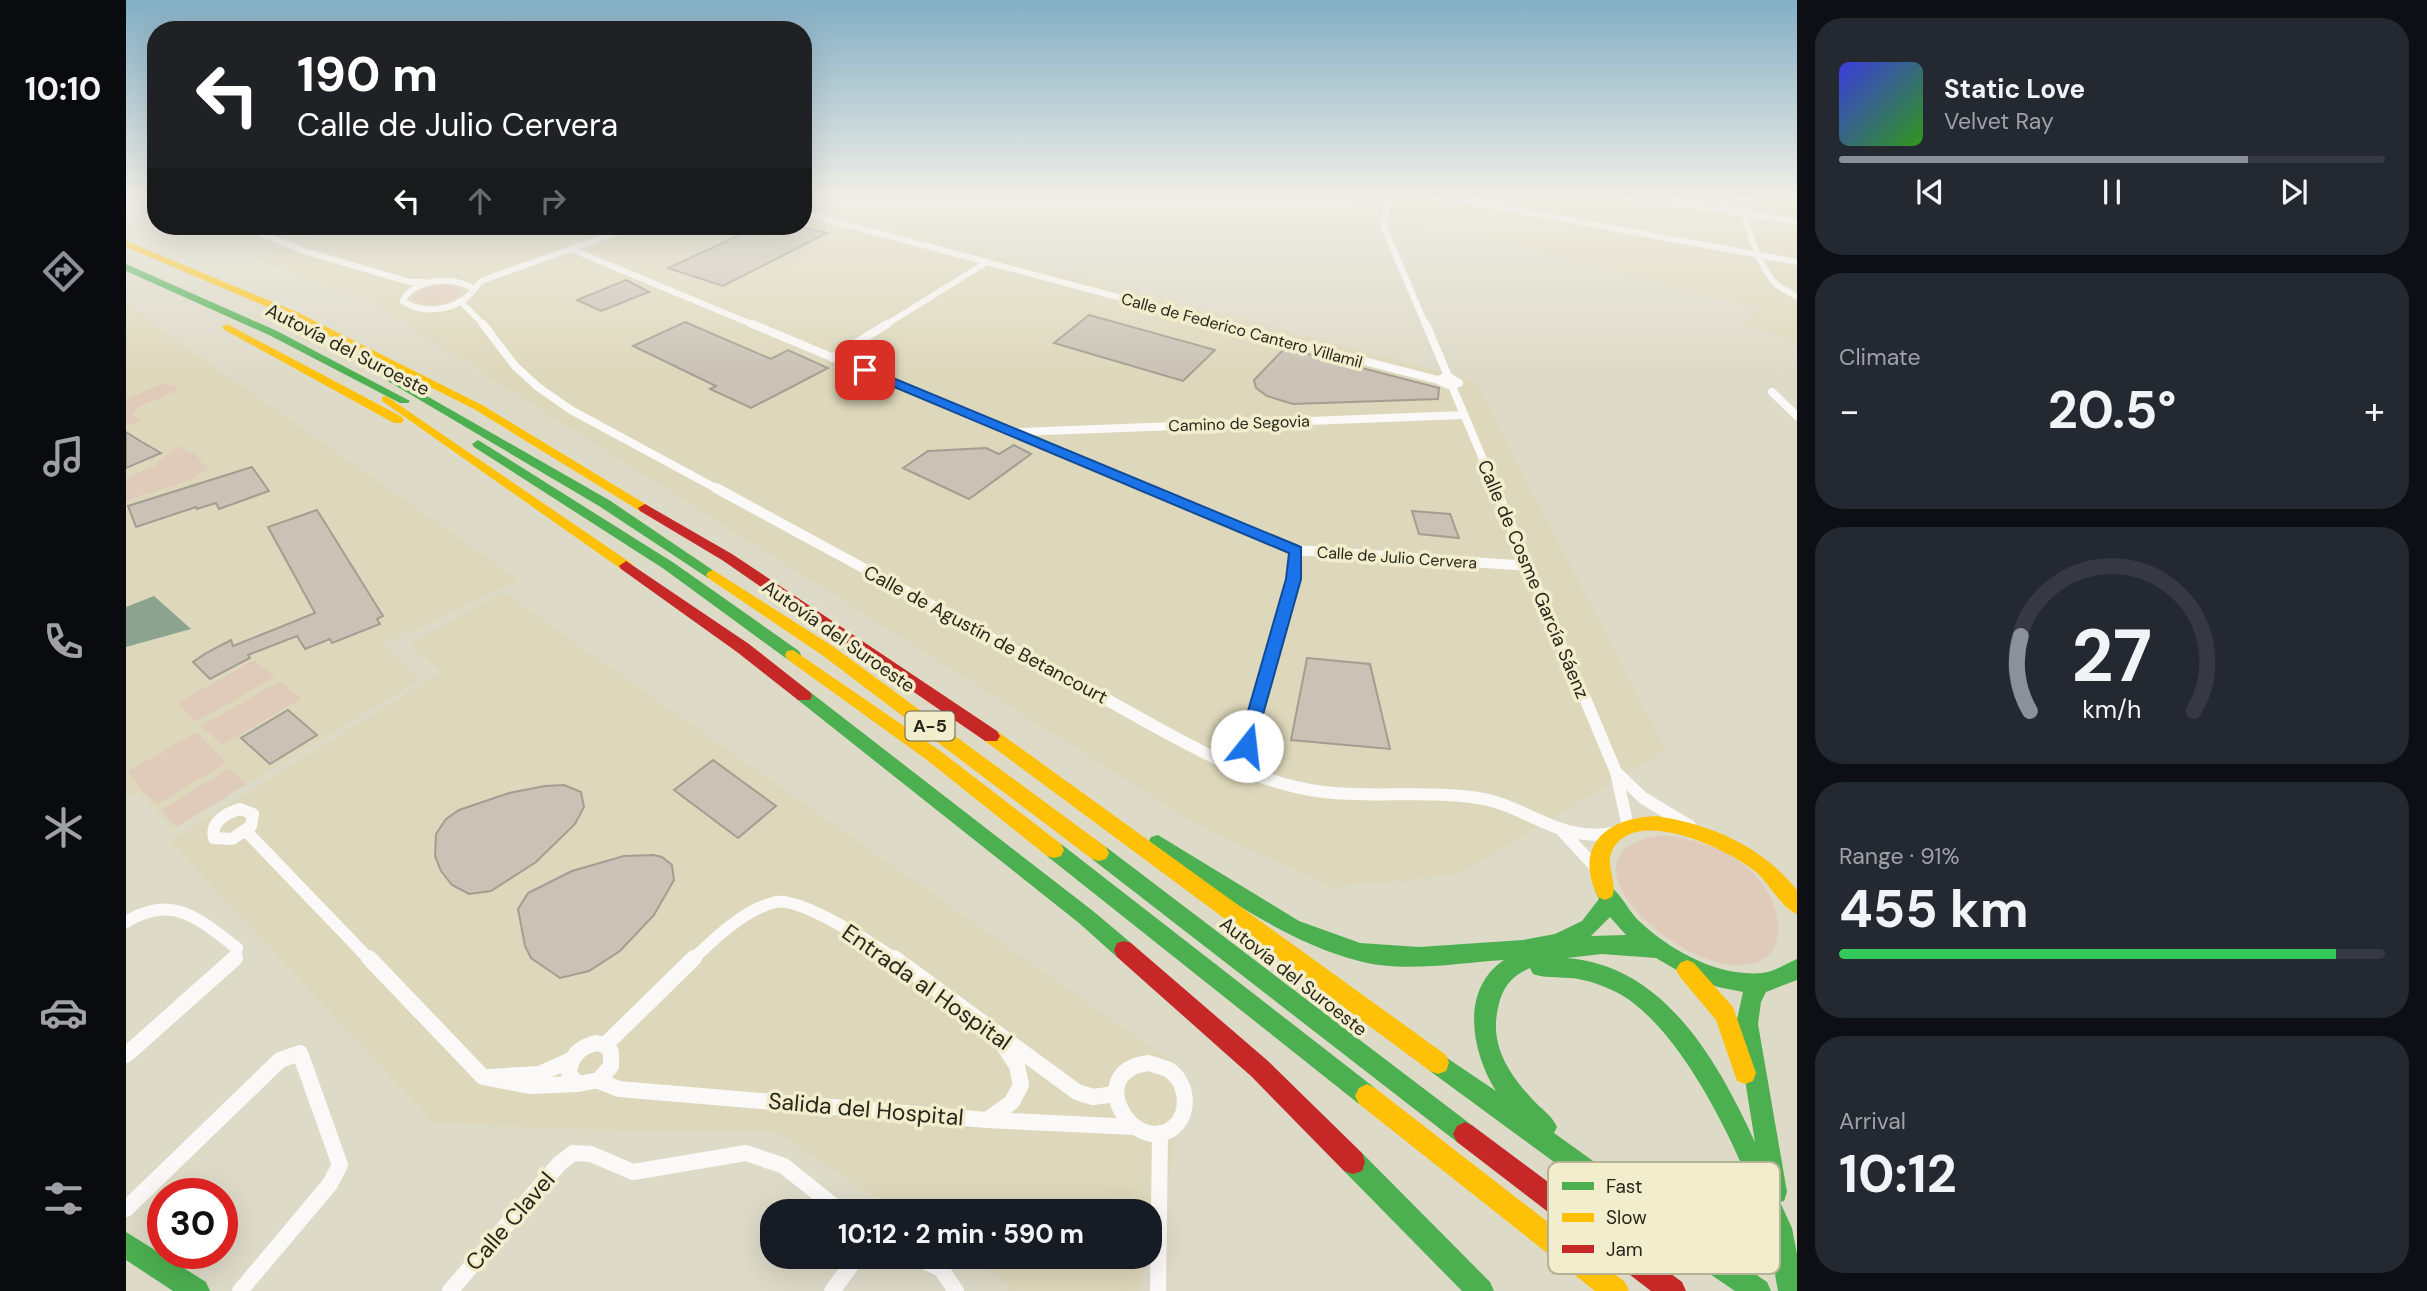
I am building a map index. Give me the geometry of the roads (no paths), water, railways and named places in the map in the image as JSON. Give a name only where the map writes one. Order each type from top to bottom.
[{"type":"main road","points":[[153,255],[295,315],[478,407],[727,557],[979,728],[1574,1162]]},
{"type":"main road","name":"Autovía del Suroeste","points":[[126,256],[277,321],[425,397],[604,503],[828,651],[1121,870],[1548,1198]]},
{"type":"main road","name":"Autovía del Suroeste","points":[[126,267],[279,336],[408,403],[495,454],[669,566],[933,755],[1548,1238]]},
{"type":"main road","points":[[126,280],[268,347],[503,481]]},
{"type":"main road","points":[[279,336],[289,345],[383,397],[743,648],[1086,916],[1259,1069],[1481,1291]]},
{"type":"main road","points":[[828,651],[1071,796]]},
{"type":"main road","points":[[979,728],[1059,775],[1235,894],[1292,927],[1360,952],[1419,957],[1523,949],[1558,943],[1589,927],[1610,901]]},
{"type":"main road","points":[[1797,905],[1778,880],[1754,859],[1725,842],[1695,830],[1666,823],[1621,830],[1605,843],[1600,856],[1599,870],[1610,901],[1629,926],[1656,949],[1680,963],[1721,978],[1759,983],[1777,980],[1797,969]]},
{"type":"main road","points":[[1590,1162],[1529,1112],[1507,1088],[1491,1062],[1482,1036],[1482,1012],[1498,977],[1513,965],[1536,957],[1612,944],[1656,949]]},
{"type":"main road","points":[[1680,963],[1707,990],[1725,1014],[1741,1055],[1764,1162]]},
{"type":"main road","points":[[1490,995],[1529,968],[1561,965],[1597,974],[1626,987],[1678,1030],[1700,1058],[1735,1125],[1750,1162]]},
{"type":"main road","points":[[1759,983],[1750,1001],[1747,1024],[1771,1162]]},
{"type":"main road","points":[[1780,1237],[1791,1291]]},
{"type":"main road","points":[[126,1245],[197,1291]]},
{"type":"main road","points":[[1453,1263],[1474,1291]]},
{"type":"main road","name":"Autovía del Suroeste","points":[[1594,1274],[1616,1291]]},
{"type":"main road","name":"Autovía del Suroeste","points":[[1650,1274],[1673,1291]]},
{"type":"main road","points":[[1733,1274],[1758,1291]]},
{"type":"main road","points":[[1747,1274],[1771,1291]]},
{"type":"street","points":[[313,255],[412,285],[475,277],[537,255]]},
{"type":"street","points":[[412,285],[404,296],[406,304],[419,309],[462,305],[472,288],[481,281],[553,255]]},
{"type":"street","name":"Calle de Julio Cervera","points":[[586,255],[1296,550],[1528,566]]},
{"type":"street","name":"Calle de Federico Cantero Villamil","points":[[962,255],[1426,379],[1450,381]]},
{"type":"street","name":"Calle de Cosme García Sáenz","points":[[1396,255],[1616,772],[1621,830]]},
{"type":"street","points":[[1759,255],[1775,283],[1797,297]]},
{"type":"street","points":[[1760,255],[1797,262]]},
{"type":"street","points":[[832,358],[987,262]]},
{"type":"street","points":[[456,281],[472,288]]},
{"type":"street","name":"Calle de Agustín de Betancourt","points":[[462,305],[485,327],[515,366],[538,387],[571,410],[1239,771],[1324,792],[1479,798],[1539,819],[1562,831],[1592,836],[1621,830]]},
{"type":"street","points":[[1772,392],[1797,416]]},
{"type":"street","name":"Camino de Segovia","points":[[1014,432],[1464,415]]},
{"type":"street","points":[[1239,771],[1294,579],[1296,550]]},
{"type":"street","name":"Calle de Cosme García Sáenz","points":[[1616,772],[1643,798],[1695,830]]},
{"type":"street","points":[[246,831],[482,1077],[504,1084],[538,1087],[588,1085],[599,1081],[608,1072],[612,1062],[611,1052],[605,1045],[596,1043],[586,1046],[571,1060],[539,1074],[482,1077]]},
{"type":"street","name":"Calle de Agustín de Betancourt","points":[[1562,831],[1599,870]]},
{"type":"street","name":"Entrada al Hospital","points":[[605,1045],[708,945],[754,911],[779,901],[809,908],[884,951],[1085,1096],[1116,1094]]},
{"type":"street","points":[[126,922],[141,911],[167,906],[203,922],[237,948],[234,961],[126,1055]]},
{"type":"street","points":[[987,1120],[1012,1104],[1021,1091],[1022,1084],[1016,1063],[996,1034]]},
{"type":"street","points":[[126,1209],[280,1060],[300,1053],[340,1165],[330,1184],[240,1291]]},
{"type":"street","points":[[571,1060],[569,1074],[578,1084]]},
{"type":"street","points":[[1154,1064],[1172,1073],[1184,1090],[1186,1110],[1177,1126],[1160,1133],[1135,1127],[1121,1112],[1116,1094],[1122,1076],[1136,1065],[1154,1064]]},
{"type":"street","name":"Salida del Hospital","points":[[599,1081],[619,1089],[987,1120],[1135,1127]]},
{"type":"street","points":[[1158,1291],[1160,1133]]},
{"type":"street","name":"Calle Clavel","points":[[452,1290],[559,1164],[573,1153],[591,1154],[633,1172],[746,1153],[784,1167],[825,1199]]},
{"type":"street","points":[[832,1291],[848,1269]]},
{"type":"street","points":[[941,1269],[956,1291]]}]
